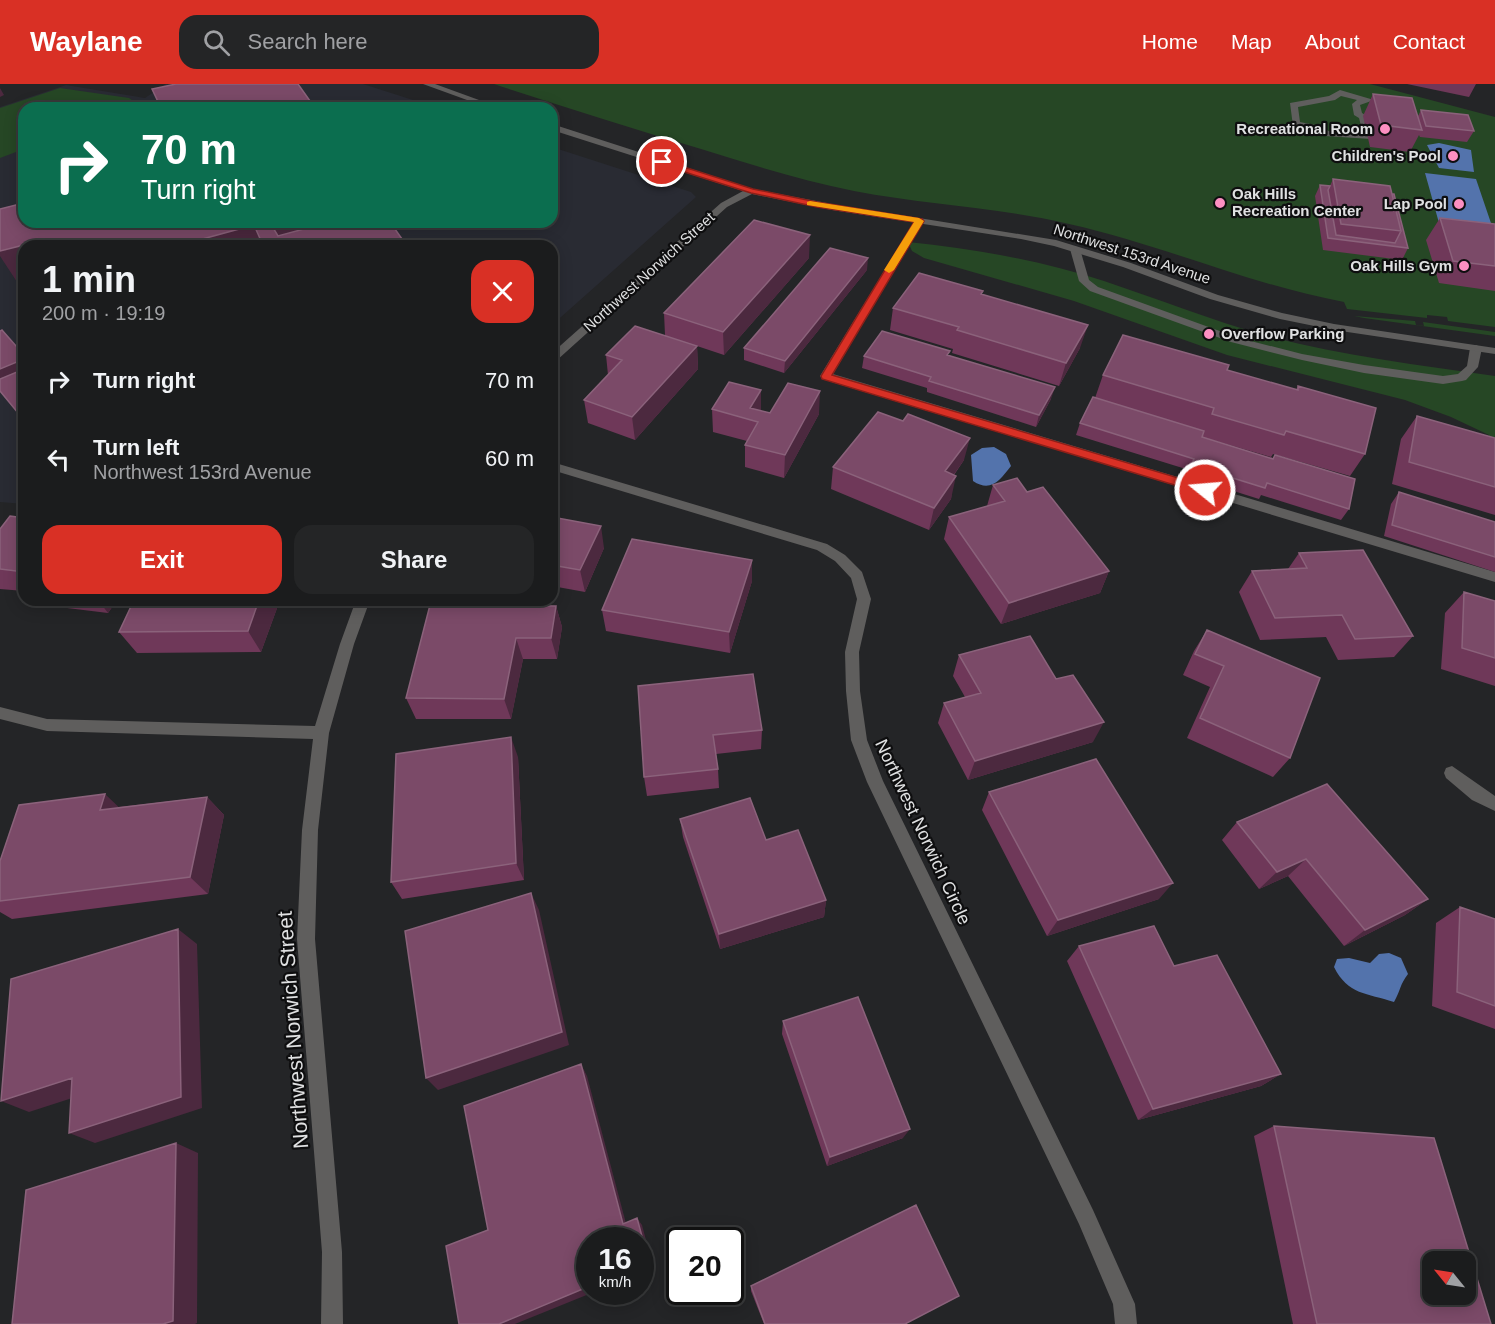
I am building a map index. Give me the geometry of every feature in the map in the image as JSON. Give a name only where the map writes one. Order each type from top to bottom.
[{"type":"street","points":[[428,84],[480,102]]},
{"type":"street","points":[[1340,93],[1370,100],[1362,99],[1356,104],[1358,115],[1363,116],[1368,137],[1325,133],[1322,129],[1296,124],[1293,105],[1332,98],[1340,93]]},
{"type":"street","name":"Northwest 153rd Avenue","points":[[558,129],[751,191],[822,206],[1021,236],[1075,249],[1214,297],[1280,316],[1334,327],[1495,351]]},
{"type":"street","name":"Northwest Norwich Street","points":[[558,354],[724,205],[751,191]]},
{"type":"street","points":[[919,221],[826,376],[1495,577]]},
{"type":"street","points":[[1075,249],[1084,281],[1094,289],[1235,340],[1302,357],[1364,369],[1443,380],[1462,376],[1472,367],[1476,348]]},
{"type":"street","name":"Northwest Norwich Circle","points":[[558,468],[822,547],[840,558],[857,576],[864,599],[852,652],[853,691],[859,740],[875,782],[1086,1216],[1124,1304],[1126,1324]]},
{"type":"street","name":"Northwest Norwich Street","points":[[332,1324],[332,1252],[306,939],[310,830],[321,733],[346,644],[361,606]]},
{"type":"street","points":[[0,713],[47,725],[321,733]]},
{"type":"street","points":[[1452,773],[1478,795],[1495,804]]},
{"type":"shaded area","points":[[166,84],[363,84],[419,102],[18,102],[18,228],[558,228],[558,149],[691,192],[696,197],[558,320],[558,240],[18,240],[18,504],[0,502],[0,107],[66,85],[145,98]]},
{"type":"green space","name":"Oak Hills Recreation Center","points":[[494,84],[1370,84],[1495,117],[1495,327],[1448,321],[1447,317],[1427,315],[1427,318],[1347,309],[1344,302],[1274,285],[1104,233],[1042,218],[854,191],[739,161],[558,105],[558,102],[550,102]]},
{"type":"green space","points":[[60,88],[129,98],[135,102],[18,102]]},
{"type":"green space","points":[[18,102],[18,151],[0,158],[0,108]]},
{"type":"green space","name":"Overflow Parking","points":[[908,242],[983,252],[1056,267],[1104,281],[1246,330],[1295,343],[1495,376],[1495,441],[1488,438],[1489,435],[1451,417],[1405,400],[1227,355],[1074,301],[924,258],[912,251]]},
{"type":"green space","points":[[1354,316],[1415,321],[1416,325],[1424,326],[1423,322],[1495,332],[1495,336],[1364,318]]},
{"type":"water","name":"Children's Pool","points":[[1439,143],[1471,150],[1474,172],[1439,168],[1427,145]]},
{"type":"water","name":"Lap Pool","points":[[1425,173],[1476,179],[1493,229],[1439,223]]},
{"type":"water","points":[[994,447],[1006,454],[1011,466],[995,483],[985,486],[973,481],[971,455],[982,448]]},
{"type":"water","points":[[1389,953],[1401,958],[1408,974],[1394,1002],[1352,988],[1339,976],[1334,967],[1337,959],[1349,958],[1370,963],[1379,954]]},
{"type":"building","points":[[176,84],[298,84],[311,102],[158,102],[152,89]]},
{"type":"building","points":[[1373,94],[1412,98],[1422,130],[1381,125]]},
{"type":"building","points":[[1421,110],[1468,115],[1474,131],[1426,126]]},
{"type":"building","points":[[1333,179],[1390,186],[1401,231],[1341,224]]},
{"type":"building","points":[[1320,185],[1330,186],[1328,190],[1336,235],[1395,243],[1401,231],[1392,194],[1394,194],[1408,248],[1328,238]]},
{"type":"building","points":[[18,204],[18,228],[243,228],[199,240],[18,240],[18,246],[0,251],[0,209]]},
{"type":"building","points":[[1440,218],[1495,224],[1495,266],[1453,261]]},
{"type":"building","points":[[754,220],[810,235],[723,332],[664,313]]},
{"type":"building","points":[[255,228],[273,228],[278,236],[308,228],[394,228],[403,240],[261,240]]},
{"type":"building","points":[[830,248],[868,258],[785,361],[744,348]]},
{"type":"building","points":[[919,273],[983,291],[981,294],[1088,325],[1066,363],[957,330],[959,327],[893,308]]},
{"type":"building","points":[[635,326],[697,346],[632,417],[584,400],[622,360],[606,355]]},
{"type":"building","points":[[2,330],[18,348],[18,362],[0,369],[0,331]]},
{"type":"building","points":[[882,331],[950,351],[947,355],[1055,387],[1039,415],[929,381],[931,377],[864,356]]},
{"type":"building","points":[[1123,335],[1229,365],[1227,370],[1298,390],[1298,386],[1376,408],[1365,454],[1286,431],[1284,435],[1212,414],[1214,408],[1103,375]]},
{"type":"building","points":[[18,372],[18,413],[0,391],[0,379]]},
{"type":"building","points":[[729,382],[761,390],[750,408],[770,413],[788,383],[820,391],[785,455],[745,445],[758,422],[712,409]]},
{"type":"building","points":[[1093,397],[1204,431],[1202,437],[1273,459],[1275,455],[1355,479],[1349,509],[1267,483],[1265,488],[1191,465],[1194,459],[1080,423]]},
{"type":"building","points":[[878,412],[903,421],[908,414],[970,438],[945,471],[956,476],[934,508],[833,467]]},
{"type":"building","points":[[1417,416],[1495,438],[1495,487],[1409,462]]},
{"type":"building","points":[[1017,478],[1027,492],[1043,487],[1109,571],[1009,603],[949,517],[1005,501],[993,485]]},
{"type":"building","points":[[1399,492],[1495,522],[1495,557],[1392,525]]},
{"type":"building","points":[[10,516],[18,517],[18,571],[0,569],[0,529]]},
{"type":"building","points":[[558,518],[601,526],[580,570],[558,566]]},
{"type":"building","points":[[632,539],[752,560],[729,632],[602,610]]},
{"type":"building","points":[[1363,550],[1413,636],[1355,639],[1342,615],[1275,618],[1252,571],[1307,568],[1299,553]]},
{"type":"building","points":[[1464,592],[1495,601],[1495,658],[1462,648]]},
{"type":"building","points":[[131,606],[257,606],[248,631],[119,632]]},
{"type":"building","points":[[430,606],[556,606],[551,638],[516,638],[504,699],[406,698]]},
{"type":"building","points":[[1207,630],[1320,678],[1290,758],[1200,718],[1224,666],[1195,654]]},
{"type":"building","points":[[1030,636],[1056,679],[1073,675],[1104,722],[975,761],[944,703],[981,693],[959,655]]},
{"type":"building","points":[[753,674],[762,730],[713,735],[718,769],[644,777],[638,686]]},
{"type":"building","points":[[511,737],[516,863],[391,882],[396,754]]},
{"type":"building","points":[[1096,759],[1173,883],[1058,920],[989,792]]},
{"type":"building","points":[[1327,784],[1428,899],[1365,930],[1306,859],[1277,872],[1237,822]]},
{"type":"building","points":[[105,794],[100,810],[207,797],[190,877],[0,901],[0,861],[19,805]]},
{"type":"building","points":[[750,798],[766,840],[798,830],[826,900],[719,934],[680,819]]},
{"type":"building","points":[[531,893],[562,1032],[426,1078],[405,931]]},
{"type":"building","points":[[1460,907],[1495,919],[1495,1006],[1457,992]]},
{"type":"building","points":[[1154,926],[1174,966],[1217,955],[1281,1074],[1153,1109],[1079,946]]},
{"type":"building","points":[[178,929],[181,1097],[69,1133],[72,1078],[1,1101],[11,979]]},
{"type":"building","points":[[858,997],[910,1129],[830,1157],[783,1021]]},
{"type":"building","points":[[581,1064],[623,1224],[637,1218],[639,1227],[576,1227],[576,1292],[499,1324],[459,1324],[446,1246],[488,1230],[464,1106]]},
{"type":"building","points":[[1274,1126],[1434,1138],[1469,1251],[1422,1251],[1422,1305],[1476,1305],[1476,1275],[1491,1324],[1317,1324]]},
{"type":"building","points":[[176,1143],[173,1321],[163,1324],[12,1324],[26,1190]]},
{"type":"building","points":[[916,1205],[959,1296],[905,1324],[765,1324],[751,1286]]},
{"type":"slow traffic","points":[[810,204],[919,221],[889,270]]},
{"type":"place","name":"Recreational Room","points":[[1385,129]]},
{"type":"place","name":"Children's Pool","points":[[1453,156]]},
{"type":"place","name":"Oak Hills Recreation Center","points":[[1220,203]]},
{"type":"place","name":"Lap Pool","points":[[1459,204]]},
{"type":"place","name":"Oak Hills Gym","points":[[1464,266]]},
{"type":"place","name":"Overflow Parking","points":[[1209,334]]},
{"type":"route","points":[[662,162],[751,191],[817,205],[919,221],[826,376],[1205,490]]}]
